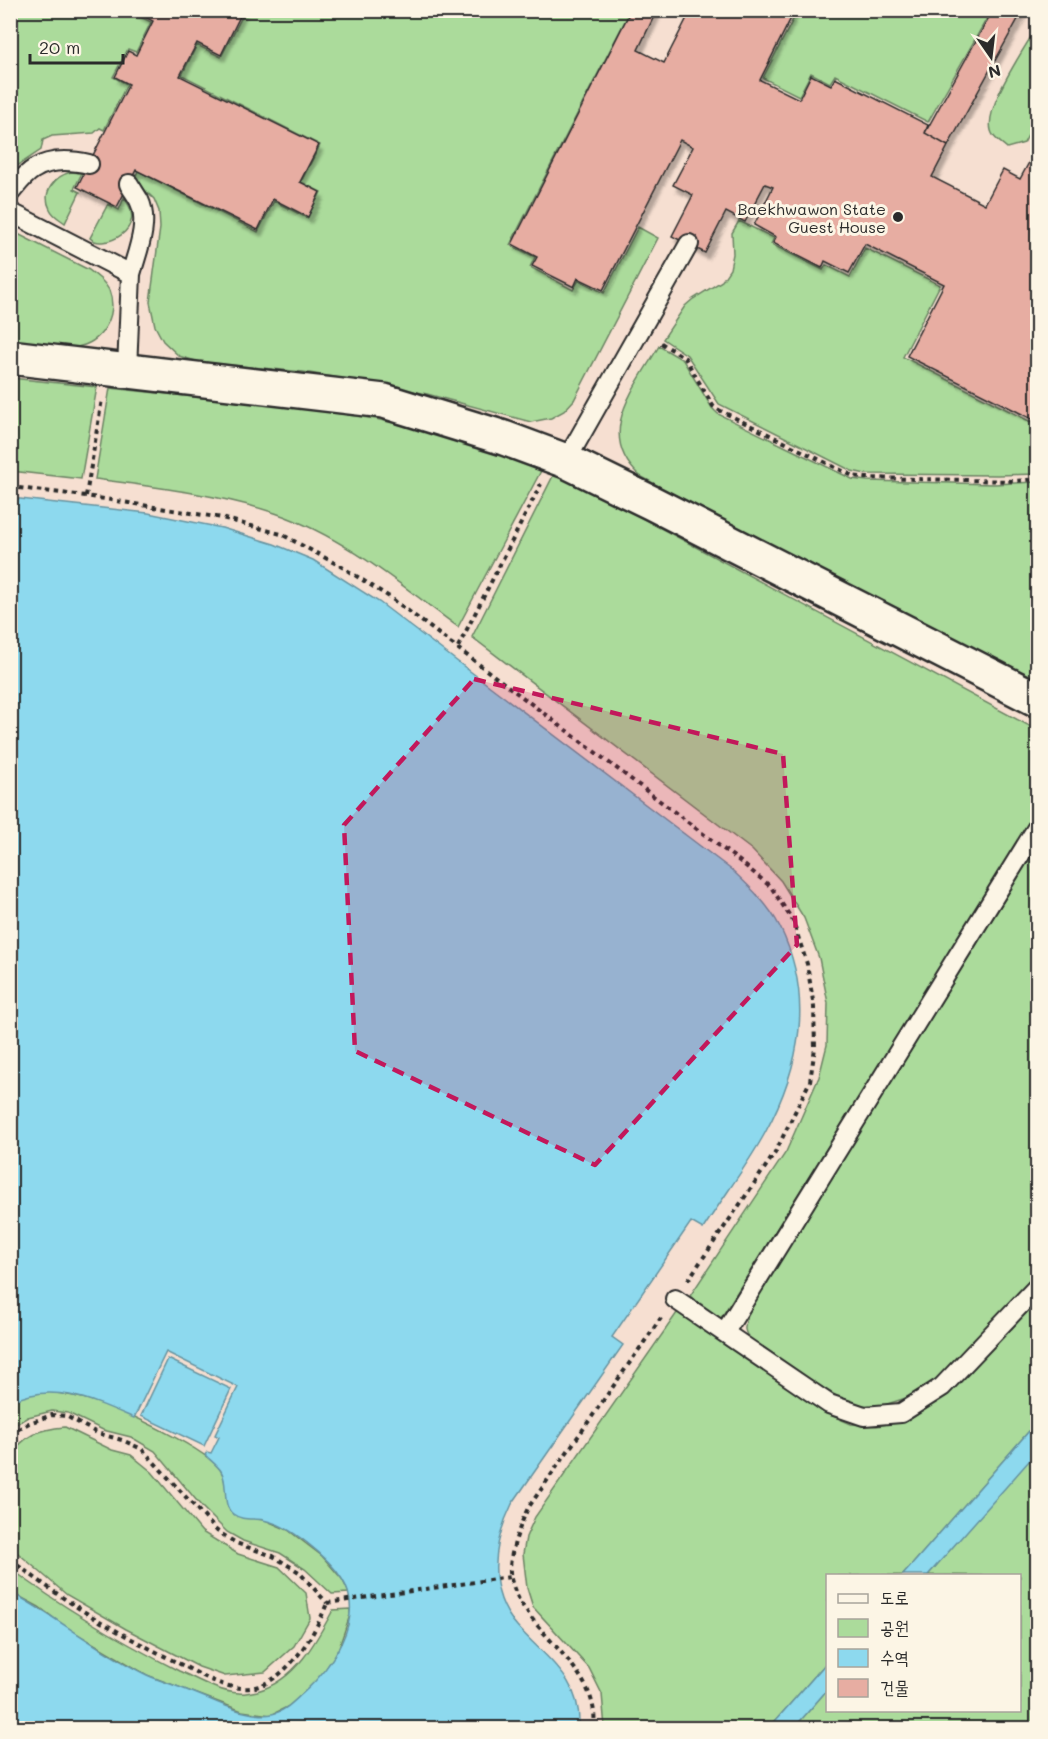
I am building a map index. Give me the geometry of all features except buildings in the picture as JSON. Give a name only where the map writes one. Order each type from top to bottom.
[{"type":"street","points":[[10,357],[384,400],[504,438],[560,459],[652,503],[1038,700]]},
{"type":"lane","points":[[10,193],[33,169],[70,160],[89,164]]},
{"type":"lane","points":[[117,370],[131,274],[143,231],[140,201],[129,184]]},
{"type":"lane","points":[[10,212],[131,274]]},
{"type":"lane","points":[[560,459],[640,331],[689,244]]},
{"type":"lane","points":[[725,1332],[1038,826]]},
{"type":"lane","points":[[675,1299],[829,1404],[864,1416],[901,1413],[942,1387],[1038,1286]]},
{"type":"path","points":[[640,331],[685,358],[713,406],[853,476],[1015,481],[1038,478]]},
{"type":"path","points":[[86,496],[117,370]]},
{"type":"path","points":[[458,647],[560,459]]},
{"type":"path","points":[[10,487],[86,496],[222,518],[281,534],[342,567],[391,598],[458,647],[742,863],[771,887],[793,921],[807,964],[814,1007],[815,1048],[810,1081],[775,1153],[528,1508],[518,1529],[510,1577],[523,1609],[576,1670],[590,1696],[595,1721],[594,1728]]},
{"type":"path","points":[[10,1434],[28,1423],[52,1415],[66,1416],[97,1433],[142,1449],[217,1531],[236,1543],[273,1556],[299,1572],[327,1603]]},
{"type":"path","points":[[10,1560],[74,1605],[137,1642],[215,1681],[243,1689],[279,1676],[310,1640],[327,1603]]},
{"type":"path","points":[[327,1603],[510,1577]]},
{"type":"highlighted area","points":[[474,679],[783,754],[797,945],[595,1165],[355,1051],[344,825]]},
{"type":"green space","points":[[11,10],[128,11],[151,22],[136,52],[128,49],[113,77],[127,84],[104,130],[100,128],[94,133],[52,136],[43,140],[41,150],[11,170]]},
{"type":"green space","points":[[798,10],[991,11],[928,122],[835,75],[830,83],[811,73],[799,96],[763,78]]},
{"type":"green space","points":[[245,11],[630,11],[510,245],[535,257],[530,267],[573,290],[579,280],[604,293],[638,227],[658,238],[574,400],[564,411],[551,418],[531,422],[427,394],[383,385],[303,372],[199,362],[179,356],[163,341],[155,326],[150,302],[160,228],[159,211],[154,199],[134,180],[138,171],[258,232],[274,201],[307,218],[321,192],[301,182],[320,145],[182,75],[197,45],[221,57]]},
{"type":"green space","points":[[1037,29],[1037,118],[1024,143],[1007,148],[993,135],[990,125],[992,113],[1004,82]]},
{"type":"green space","points":[[71,172],[82,173],[74,189],[80,192],[65,223],[51,211],[47,197],[55,181]]},
{"type":"green space","points":[[124,198],[130,209],[131,220],[128,228],[121,235],[104,242],[90,238],[108,204],[119,210]]},
{"type":"green space","points":[[739,221],[774,238],[771,244],[823,270],[826,265],[850,277],[865,248],[940,285],[903,357],[1037,425],[1037,474],[866,474],[852,471],[719,404],[687,355],[663,339],[685,306],[722,281],[730,269],[733,254],[732,233]]},
{"type":"green space","points":[[10,230],[89,270],[105,284],[109,290],[112,308],[107,324],[96,338],[73,348],[46,347],[11,341]]},
{"type":"green space","points":[[659,346],[683,360],[718,414],[852,479],[994,484],[1037,482],[1037,687],[640,476],[627,460],[620,444],[619,427],[630,395]]},
{"type":"green space","points":[[11,378],[97,387],[81,479],[11,471]]},
{"type":"green space","points":[[110,388],[307,409],[376,419],[431,432],[509,456],[542,469],[458,627],[371,563],[300,523],[253,506],[209,496],[95,479]]},
{"type":"green space","points":[[554,474],[597,494],[1037,730],[1037,812],[721,1318],[690,1296],[786,1152],[819,1077],[827,1045],[828,1003],[819,958],[804,918],[781,881],[752,850],[472,637]]},
{"type":"green space","points":[[1037,847],[1037,1273],[935,1382],[909,1397],[878,1407],[864,1408],[845,1401],[756,1348],[745,1330],[747,1316]]},
{"type":"green space","points":[[1037,1297],[1037,1422],[904,1574],[826,1574],[826,1663],[769,1728],[605,1728],[602,1694],[589,1668],[533,1607],[527,1588],[523,1554],[526,1537],[535,1517],[679,1310],[824,1412],[851,1424],[877,1426],[909,1420],[944,1397]]},
{"type":"green space","points":[[48,1392],[79,1397],[109,1406],[200,1452],[221,1471],[225,1481],[226,1499],[256,1519],[265,1520],[288,1530],[322,1556],[342,1579],[349,1593],[332,1594],[305,1569],[280,1553],[243,1541],[227,1532],[202,1507],[155,1451],[131,1437],[103,1430],[68,1413],[52,1411],[28,1417],[11,1427],[11,1402],[25,1395]]},
{"type":"green space","points":[[65,1427],[112,1450],[131,1455],[152,1472],[202,1532],[238,1554],[279,1567],[306,1593],[310,1618],[294,1646],[265,1672],[225,1676],[199,1667],[67,1595],[12,1548],[11,1457],[15,1449],[33,1434]]},
{"type":"green space","points":[[1037,1450],[1037,1728],[794,1728],[826,1691],[826,1712],[1021,1712],[1021,1574],[929,1574]]},
{"type":"green space","points":[[10,1568],[50,1597],[114,1636],[208,1685],[231,1692],[257,1691],[283,1679],[312,1647],[333,1610],[350,1609],[350,1615],[337,1653],[318,1680],[289,1706],[271,1715],[242,1711],[147,1675],[67,1628],[39,1607],[11,1592]]},
{"type":"water","points":[[11,498],[148,513],[222,528],[274,544],[313,560],[379,602],[733,871],[765,904],[780,927],[791,953],[800,1005],[795,1057],[777,1108],[758,1145],[703,1229],[691,1222],[612,1337],[623,1345],[512,1504],[500,1535],[496,1566],[500,1598],[517,1626],[568,1682],[575,1696],[579,1728],[11,1728],[11,1592],[112,1656],[147,1675],[234,1709],[260,1714],[272,1714],[284,1709],[324,1671],[342,1642],[348,1626],[350,1610],[349,1594],[342,1579],[318,1552],[284,1528],[263,1520],[240,1518],[229,1510],[225,1482],[220,1469],[205,1455],[207,1452],[211,1453],[219,1437],[215,1435],[238,1387],[166,1352],[134,1418],[89,1400],[58,1393],[42,1393],[11,1402]]},
{"type":"water","points":[[168,1359],[231,1389],[204,1446],[141,1416]]},
{"type":"water","points":[[1037,1422],[1037,1450],[1029,1461],[929,1574],[904,1574]]},
{"type":"water","points":[[826,1663],[826,1691],[794,1728],[769,1728]]},
{"type":"place","name":"Baekhwawon State Guest House","points":[[898,217]]}]
